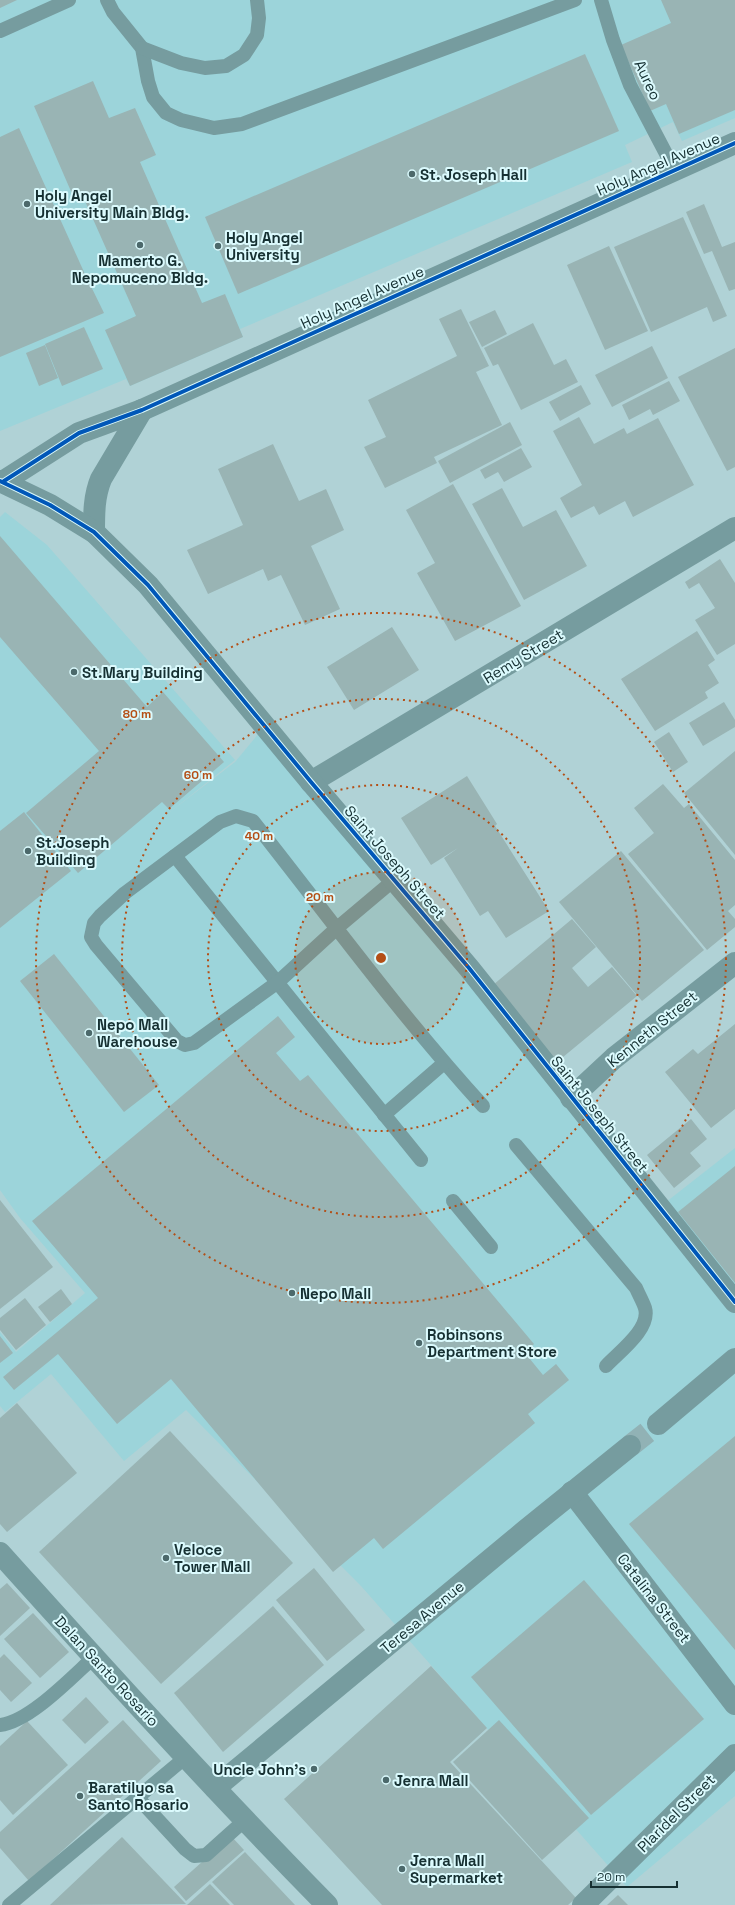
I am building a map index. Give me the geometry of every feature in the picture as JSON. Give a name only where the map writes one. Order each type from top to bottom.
[{"type":"street","name":"Holy Angel Avenue","points":[[2,481],[79,433],[142,410],[735,142]]},
{"type":"street","points":[[94,532],[94,501],[99,484],[142,410]]},
{"type":"street","name":"Saint Joseph Street","points":[[2,481],[94,532],[148,585],[311,782],[469,968],[735,1302]]},
{"type":"street","name":"Remy Street","points":[[311,782],[735,528]]},
{"type":"street","name":"Kenneth Street","points":[[571,1098],[614,1058],[735,963]]},
{"type":"street","points":[[654,1420],[735,1359]]},
{"type":"street","name":"Teresa Avenue","points":[[215,1788],[572,1492],[630,1446]]},
{"type":"street","name":"Catalina Street","points":[[572,1492],[735,1704]]},
{"type":"street","name":"Dalan Santo Rosario","points":[[0,1553],[93,1658],[324,1904]]},
{"type":"street","name":"Plaridel Street","points":[[583,1905],[735,1755]]},
{"type":"lane","points":[[0,31],[69,0]]},
{"type":"lane","points":[[107,0],[113,12],[142,48],[148,82],[153,97],[166,113],[181,120],[214,128],[242,124],[575,0]]},
{"type":"lane","points":[[142,48],[181,63],[205,68],[226,66],[244,55],[257,35],[259,18],[257,0]]},
{"type":"lane","name":"Aureo","points":[[601,0],[613,40],[630,85],[674,169]]},
{"type":"lane","points":[[394,880],[337,928],[278,982],[194,1043],[185,1045],[177,1041],[96,946],[91,937],[94,923],[125,893],[220,822],[236,816],[253,821],[337,928],[444,1063],[483,1106]]},
{"type":"lane","points":[[175,856],[421,1160]]},
{"type":"lane","points":[[384,1114],[444,1063]]},
{"type":"lane","points":[[516,1145],[636,1288],[645,1308],[646,1317],[643,1328],[606,1366]]},
{"type":"lane","points":[[453,1201],[491,1247]]},
{"type":"lane","points":[[654,1420],[735,1349]]},
{"type":"lane","points":[[0,1726],[10,1724],[27,1715],[93,1658]]},
{"type":"lane","points":[[9,1905],[186,1757]]},
{"type":"lane","points":[[138,1798],[185,1850],[194,1856],[206,1855],[246,1820]]},
{"type":"shaded area","name":"Holy Angel University","points":[[0,0],[735,0],[735,118],[682,141],[673,122],[625,145],[632,162],[240,329],[243,337],[130,386],[126,379],[0,431]]},
{"type":"shaded area","points":[[5,512],[47,545],[235,760],[170,812],[235,762],[259,733],[661,1206],[735,1148],[735,1796],[627,1887],[361,1586],[186,1410],[124,1461],[51,1374],[5,1412],[0,1406],[0,1332],[16,1352],[85,1293],[20,1218],[0,1190],[0,517]]},
{"type":"building","points":[[0,0],[17,0],[0,8]]},
{"type":"building","points":[[661,0],[735,0],[735,110],[679,134],[666,104],[650,111],[621,45],[671,23]]},
{"type":"building","name":"St. Joseph Hall","points":[[585,54],[619,131],[238,294],[205,217]]},
{"type":"building","name":"Mamerto G. Nepomuceno Bldg.","points":[[93,81],[109,118],[135,108],[156,155],[140,162],[202,303],[225,294],[243,337],[130,386],[105,330],[136,316],[81,192],[73,196],[34,106]]},
{"type":"building","name":"Holy Angel University Main Bldg.","points":[[19,128],[104,313],[0,357],[0,137]]},
{"type":"building","points":[[704,204],[722,247],[735,242],[735,289],[729,291],[712,251],[704,254],[686,212]]},
{"type":"building","points":[[683,217],[727,316],[713,322],[707,307],[651,332],[614,247]]},
{"type":"building","points":[[609,246],[648,331],[605,350],[567,265]]},
{"type":"building","points":[[461,309],[489,366],[476,372],[502,425],[434,457],[437,463],[385,488],[364,447],[386,437],[368,400],[457,356],[439,319]]},
{"type":"building","points":[[495,310],[507,334],[482,347],[469,322]]},
{"type":"building","points":[[533,323],[554,365],[566,359],[578,382],[521,410],[498,364],[493,366],[484,348]]},
{"type":"building","points":[[84,327],[103,369],[62,386],[45,344]]},
{"type":"building","points":[[45,345],[58,378],[39,386],[26,353]]},
{"type":"building","points":[[652,346],[668,378],[612,407],[595,375]]},
{"type":"building","points":[[735,348],[735,467],[727,471],[678,377]]},
{"type":"building","points":[[669,381],[680,401],[653,415],[650,409],[629,420],[622,405]]},
{"type":"building","points":[[581,385],[591,404],[560,421],[549,402]]},
{"type":"building","points":[[579,417],[594,444],[624,428],[627,434],[658,418],[694,485],[633,517],[625,501],[599,515],[594,506],[571,518],[560,498],[582,485],[553,431]]},
{"type":"building","points":[[510,422],[522,445],[450,483],[438,461]]},
{"type":"building","points":[[273,444],[299,501],[326,489],[344,530],[311,546],[340,609],[305,625],[281,575],[268,581],[263,569],[208,594],[187,550],[243,525],[218,469]]},
{"type":"building","points":[[521,448],[532,467],[504,482],[498,472],[485,479],[480,470]]},
{"type":"building","points":[[453,484],[521,606],[455,641],[417,573],[435,563],[406,510]]},
{"type":"building","points":[[502,488],[523,527],[556,510],[587,566],[524,600],[472,504]]},
{"type":"building","name":"St.Mary Building","points":[[0,536],[147,707],[163,692],[224,762],[169,809],[162,802],[78,873],[26,813],[99,751],[0,637]]},
{"type":"building","points":[[720,559],[735,583],[735,644],[717,655],[695,620],[715,608],[699,583],[689,589],[685,582]]},
{"type":"building","points":[[392,627],[419,670],[354,710],[327,667]]},
{"type":"building","points":[[697,631],[715,660],[708,665],[719,683],[705,692],[708,698],[655,731],[621,679]]},
{"type":"building","points":[[724,702],[735,720],[735,727],[703,746],[689,723]]},
{"type":"building","points":[[669,732],[688,762],[673,772],[654,742]]},
{"type":"building","points":[[735,751],[735,855],[684,793]]},
{"type":"building","points":[[467,776],[497,824],[495,826],[549,911],[506,938],[488,911],[480,916],[444,858],[458,848],[431,865],[401,818]]},
{"type":"building","points":[[663,784],[684,808],[689,804],[735,860],[735,905],[728,911],[735,919],[735,927],[707,950],[628,854],[654,833],[634,808]]},
{"type":"building","name":"St.Joseph Building","points":[[24,812],[71,871],[0,928],[0,831]]},
{"type":"building","points":[[621,851],[704,950],[642,1001],[559,902]]},
{"type":"building","points":[[572,919],[596,947],[572,968],[588,987],[612,967],[637,996],[557,1062],[493,985]]},
{"type":"building","name":"Nepo Mall Warehouse","points":[[54,954],[159,1085],[124,1112],[20,981]]},
{"type":"building","name":"Nepo Mall","points":[[278,1016],[295,1037],[276,1053],[300,1081],[308,1075],[534,1344],[525,1353],[543,1375],[556,1364],[569,1380],[528,1414],[535,1423],[383,1549],[374,1538],[333,1572],[171,1379],[117,1424],[58,1354],[14,1390],[3,1377],[98,1298],[32,1221]]},
{"type":"building","points":[[735,1024],[735,1109],[711,1128],[665,1072],[693,1049],[698,1054]]},
{"type":"building","points":[[691,1119],[707,1139],[690,1153],[701,1166],[674,1188],[647,1155]]},
{"type":"building","points":[[735,1166],[735,1283],[678,1212]]},
{"type":"building","points":[[0,1200],[53,1267],[0,1309]]},
{"type":"building","points":[[61,1289],[72,1304],[50,1322],[38,1307]]},
{"type":"building","points":[[25,1298],[46,1325],[16,1350],[0,1330],[0,1318]]},
{"type":"building","points":[[0,1336],[13,1353],[0,1363]]},
{"type":"building","points":[[17,1403],[77,1473],[7,1532],[0,1524],[0,1418]]},
{"type":"building","name":"Veloce Tower Mall","points":[[170,1431],[293,1563],[161,1684],[39,1552]]},
{"type":"building","points":[[735,1436],[735,1650],[629,1524]]},
{"type":"building","points":[[314,1568],[365,1630],[327,1661],[276,1600]]},
{"type":"building","points":[[584,1580],[704,1719],[591,1815],[471,1677]]},
{"type":"building","points":[[7,1583],[30,1608],[0,1636],[0,1589]]},
{"type":"building","points":[[273,1606],[324,1665],[223,1752],[174,1693]]},
{"type":"building","points":[[33,1613],[69,1652],[40,1678],[4,1639]]},
{"type":"building","points":[[4,1654],[32,1683],[11,1702],[0,1690],[0,1658]]},
{"type":"building","name":"Jenra Mall","points":[[431,1666],[487,1728],[450,1762],[576,1898],[568,1905],[382,1905],[284,1799]]},
{"type":"building","points":[[86,1697],[109,1722],[85,1744],[62,1720]]},
{"type":"building","name":"Baratilyo sa Santo Rosario","points":[[123,1720],[161,1761],[29,1881],[0,1848],[0,1832]]},
{"type":"building","points":[[499,1720],[589,1818],[542,1860],[453,1762]]},
{"type":"building","points":[[27,1721],[68,1765],[13,1815],[0,1800],[0,1746]]},
{"type":"building","points":[[231,1836],[244,1850],[186,1901],[174,1887]]},
{"type":"building","points":[[122,1837],[186,1904],[50,1905]]},
{"type":"building","points":[[245,1852],[295,1905],[234,1905],[212,1882]]},
{"type":"building","points":[[210,1884],[230,1905],[187,1905]]},
{"type":"building","points":[[618,1895],[628,1905],[607,1905]]},
{"type":"tunnel","points":[[630,1446],[658,1424]]},
{"type":"cycle path","points":[[4,481],[79,433],[142,410],[735,143]]},
{"type":"cycle path","points":[[0,481],[50,505],[94,532],[148,585],[311,782],[469,968],[735,1302]]},
{"type":"place","name":"St. Joseph Hall","points":[[412,174]]},
{"type":"place","name":"Holy Angel University Main Bldg.","points":[[27,204]]},
{"type":"place","name":"Mamerto G. Nepomuceno Bldg.","points":[[140,245]]},
{"type":"place","name":"Holy Angel University","points":[[218,246]]},
{"type":"place","name":"St.Mary Building","points":[[74,672]]},
{"type":"place","name":"St.Joseph Building","points":[[28,851]]},
{"type":"place","name":"Nepo Mall Warehouse","points":[[89,1033]]},
{"type":"place","name":"Nepo Mall","points":[[292,1293]]},
{"type":"place","name":"Robinsons Department Store","points":[[419,1343]]},
{"type":"place","name":"Veloce Tower Mall","points":[[166,1558]]},
{"type":"place","name":"Uncle John's","points":[[314,1769]]},
{"type":"place","name":"Jenra Mall","points":[[386,1780]]},
{"type":"place","name":"Baratilyo sa Santo Rosario","points":[[80,1796]]},
{"type":"place","name":"Jenra Mall Supermarket","points":[[402,1869]]}]
